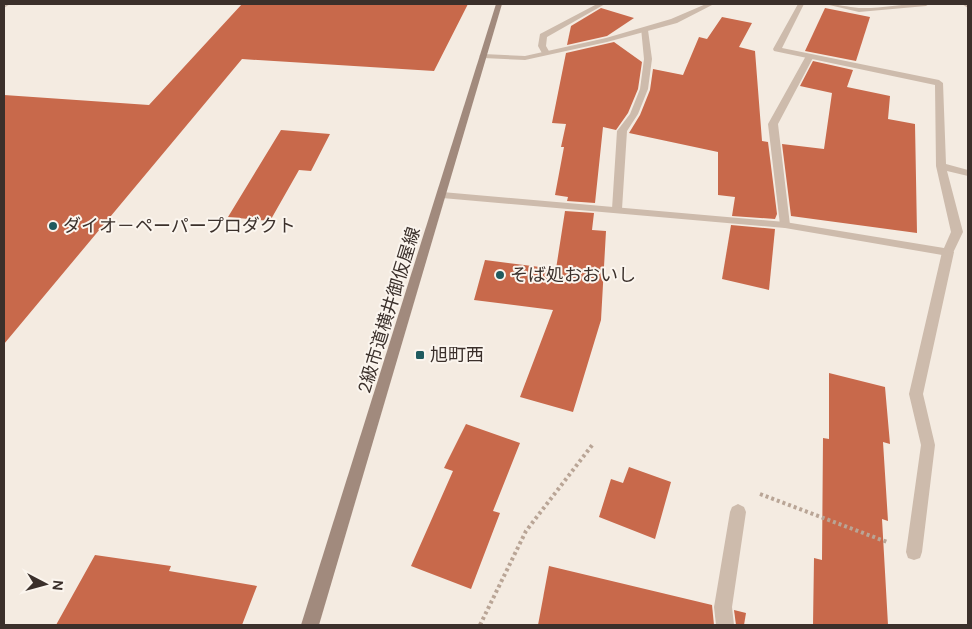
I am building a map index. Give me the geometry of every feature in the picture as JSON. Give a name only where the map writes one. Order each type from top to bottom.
[{"type":"street","name":"2級市道横井御仮屋線","points":[[310,625],[500,4]]},
{"type":"street","points":[[546,53],[542,46],[543,36],[602,4]]},
{"type":"street","points":[[483,56],[525,58],[644,30],[674,21],[711,4]]},
{"type":"street","points":[[801,4],[777,49],[939,83],[941,166],[957,232],[948,252],[916,394],[928,445],[914,552]]},
{"type":"street","points":[[828,4],[860,10],[926,4]]},
{"type":"street","points":[[617,209],[622,131],[634,114],[644,89],[648,59],[644,30]]},
{"type":"street","points":[[785,225],[774,124],[810,56]]},
{"type":"street","points":[[941,166],[968,173]]},
{"type":"street","points":[[442,196],[617,209],[785,225],[948,252]]},
{"type":"street","points":[[726,625],[723,607],[738,512]]},
{"type":"path","points":[[480,625],[526,531],[593,444]]},
{"type":"path","points":[[754,491],[914,552]]},
{"type":"building","points":[[242,4],[468,4],[434,71],[242,59],[4,344],[4,95],[149,105]]},
{"type":"building","points":[[601,8],[634,18],[607,36],[567,45],[571,26]]},
{"type":"building","points":[[825,8],[870,17],[856,61],[805,51]]},
{"type":"building","points":[[722,17],[752,23],[739,47],[755,51],[762,141],[768,142],[777,214],[775,219],[732,216],[735,197],[718,195],[718,152],[629,133],[640,115],[650,90],[653,69],[683,75],[699,37],[707,39]]},
{"type":"building","points":[[614,42],[642,62],[638,89],[628,113],[616,130],[603,127],[595,203],[567,201],[568,197],[555,195],[564,147],[561,147],[566,124],[552,123],[566,53]]},
{"type":"building","points":[[813,61],[853,70],[847,87],[890,96],[888,119],[915,124],[917,233],[791,216],[782,144],[824,149],[832,93],[800,86]]},
{"type":"building","points":[[281,130],[330,134],[311,171],[299,170],[270,221],[228,217]]},
{"type":"building","points":[[565,211],[594,213],[592,230],[606,231],[601,320],[573,412],[520,397],[553,310],[474,300],[485,260],[556,269]]},
{"type":"building","points":[[731,225],[775,229],[769,290],[722,279]]},
{"type":"building","points":[[829,373],[885,387],[890,444],[883,442],[888,521],[882,519],[888,625],[813,625],[814,558],[822,560],[823,438],[829,439]]},
{"type":"building","points":[[466,424],[520,443],[493,511],[500,513],[471,589],[411,566],[453,471],[444,468]]},
{"type":"building","points":[[629,467],[671,482],[655,539],[599,517],[611,479],[623,483]]},
{"type":"building","points":[[95,555],[171,566],[169,571],[257,586],[242,625],[56,625]]},
{"type":"building","points":[[549,566],[712,605],[714,625],[538,625]]},
{"type":"building","points":[[734,610],[746,613],[744,625],[736,625]]},
{"type":"place","name":"ダイオ－ペーパープロダクト","points":[[53,226]]},
{"type":"place","name":"そば処おおいし","points":[[500,275]]},
{"type":"place","name":"旭町西","points":[[420,355]]}]
